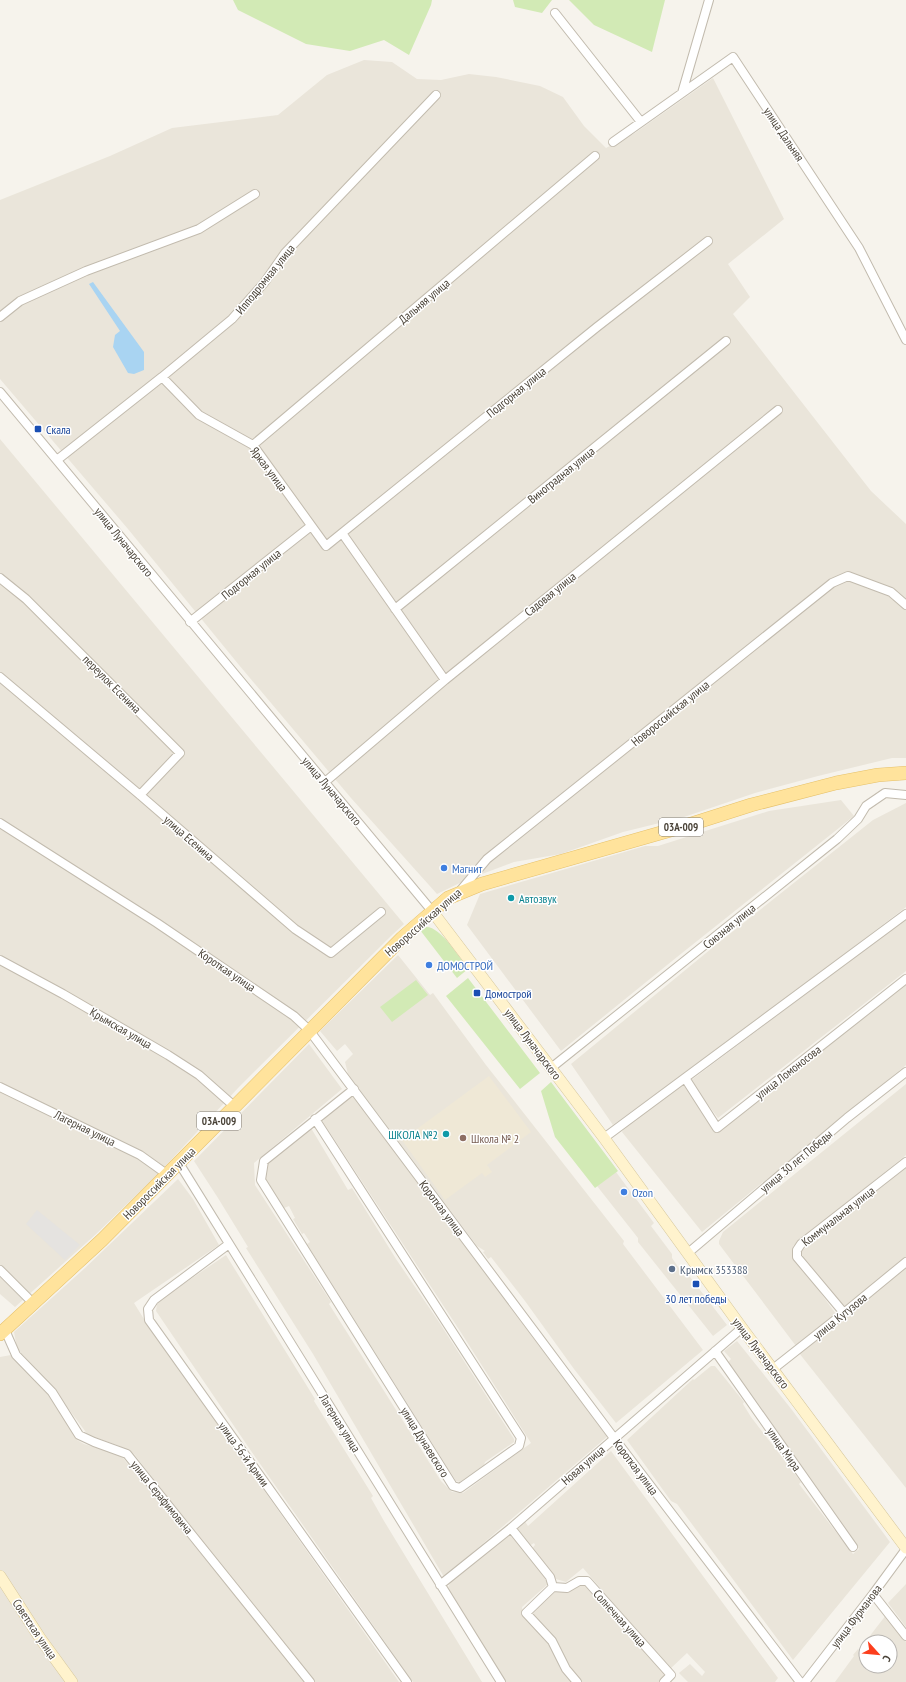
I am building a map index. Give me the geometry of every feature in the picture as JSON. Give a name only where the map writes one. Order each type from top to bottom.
[{"type":"main road","name":"03А-009","points":[[458,893],[482,884],[685,826],[751,805],[836,783],[878,775],[906,773]]},
{"type":"main road","name":"Новороссийская улица","points":[[2,1332],[34,1304],[168,1175],[309,1030],[402,938],[448,898],[458,893]]},
{"type":"main road","name":"улица Луначарского","points":[[432,911],[604,1138],[742,1328],[904,1542]]},
{"type":"main road","name":"Советская улица","points":[[0,1576],[40,1638],[72,1682]]},
{"type":"street","points":[[682,93],[709,0]]},
{"type":"street","points":[[555,13],[641,122]]},
{"type":"street","name":"улица Дальняя","points":[[613,142],[733,57],[859,248],[906,340]]},
{"type":"street","name":"Ипподромная улица","points":[[57,460],[162,377],[232,319],[264,283],[285,253],[436,95]]},
{"type":"street","name":"Дальняя улица","points":[[253,445],[595,156]]},
{"type":"street","points":[[0,317],[20,301],[80,274],[199,229],[254,194]]},
{"type":"street","name":"Подгорная улица","points":[[326,546],[597,327],[708,240]]},
{"type":"street","name":"Виноградная улица","points":[[395,609],[726,341]]},
{"type":"street","name":"Яркая улица","points":[[162,377],[199,415],[253,445],[326,546]]},
{"type":"street","name":"улица Луначарского","points":[[0,394],[57,460],[190,622],[432,911]]},
{"type":"street","name":"Садовая улица","points":[[325,782],[445,680],[778,410]]},
{"type":"street","name":"Подгорная улица","points":[[190,622],[311,526]]},
{"type":"street","points":[[342,533],[445,680]]},
{"type":"street","name":"Новороссийская улица","points":[[458,893],[487,859],[832,583],[848,576],[891,592],[906,605]]},
{"type":"street","name":"переулок Есенина","points":[[0,578],[26,599],[180,753],[140,795]]},
{"type":"street","name":"улица Есенина","points":[[0,677],[140,795],[295,929],[331,953],[381,912]]},
{"type":"street","name":"Союзная улица","points":[[551,1068],[837,839],[858,820],[866,806],[885,793],[906,795]]},
{"type":"street","name":"Короткая улица","points":[[0,823],[164,927],[294,1016],[309,1030],[614,1438],[800,1682]]},
{"type":"street","points":[[604,1138],[906,914]]},
{"type":"street","name":"Крымская улица","points":[[0,960],[63,994],[168,1055],[199,1076],[234,1106]]},
{"type":"street","name":"улица Ломоносова","points":[[685,1078],[718,1128],[906,979]]},
{"type":"street","name":"улица 30 лет Победы","points":[[688,1253],[847,1118],[906,1072]]},
{"type":"street","name":"Лагерная улица","points":[[0,1086],[140,1155],[168,1175]]},
{"type":"street","points":[[315,1119],[354,1089]]},
{"type":"street","name":"улица Дунаевского","points":[[315,1119],[521,1438],[519,1446],[460,1488],[453,1486],[261,1180],[264,1162],[315,1119]]},
{"type":"street","name":"Коммунальная улица","points":[[844,1313],[797,1257],[796,1250],[801,1244],[906,1162]]},
{"type":"street","name":"Лагерная улица","points":[[179,1163],[501,1682]]},
{"type":"street","name":"улица 56-й Армии","points":[[229,1244],[154,1300],[148,1309],[149,1320],[408,1682]]},
{"type":"street","name":"улица Кутузова","points":[[773,1369],[906,1262]]},
{"type":"street","points":[[0,1270],[34,1304]]},
{"type":"street","name":"Новая улица","points":[[440,1585],[510,1528],[742,1328]]},
{"type":"street","name":"улица Серафимовича","points":[[2,1332],[16,1355],[52,1392],[79,1435],[127,1454],[310,1682]]},
{"type":"street","name":"улица Мира","points":[[715,1351],[853,1547]]},
{"type":"street","points":[[510,1528],[550,1577],[553,1587],[526,1613],[552,1641],[566,1669],[577,1682]]},
{"type":"street","name":"улица Фурманова","points":[[805,1682],[873,1594],[904,1542]]},
{"type":"street","name":"Солнечная улица","points":[[553,1587],[567,1588],[579,1581],[587,1582],[671,1675],[664,1682]]},
{"type":"street","points":[[873,1594],[906,1636]]},
{"type":"shaded area","points":[[364,60],[392,62],[417,79],[441,80],[469,74],[496,77],[540,86],[563,97],[584,126],[606,148],[635,133],[713,78],[784,219],[728,264],[750,297],[733,314],[871,491],[906,524],[906,758],[892,758],[818,776],[755,793],[684,817],[623,832],[561,854],[514,862],[466,880],[437,894],[351,798],[239,665],[128,529],[0,379],[0,200],[110,156],[172,128],[278,115],[327,75]]},
{"type":"shaded area","points":[[0,439],[404,924],[239,1087],[156,1176],[95,1235],[15,1307],[0,1294]]},
{"type":"shaded area","points":[[841,800],[854,816],[561,1051],[467,925],[480,894],[645,846],[658,846],[769,811]]},
{"type":"shaded area","points":[[906,803],[906,907],[779,1004],[613,1125],[571,1064],[717,944],[873,820]]},
{"type":"shaded area","points":[[906,919],[906,971],[718,1118],[690,1081]]},
{"type":"shaded area","points":[[398,955],[430,995],[433,993],[486,1065],[624,1241],[623,1244],[703,1350],[616,1423],[491,1257],[488,1259],[483,1252],[485,1251],[477,1246],[348,1074],[345,1062],[353,1054],[345,1044],[337,1051],[320,1031]]},
{"type":"shaded area","points":[[906,984],[906,1065],[702,1232],[622,1132],[627,1124],[684,1084],[718,1132],[771,1088]]},
{"type":"shaded area","points":[[309,1044],[342,1089],[254,1163],[255,1185],[331,1302],[329,1304],[441,1481],[452,1492],[463,1493],[531,1443],[460,1331],[323,1122],[324,1117],[354,1093],[608,1436],[444,1577],[313,1354],[246,1248],[248,1247],[194,1161]]},
{"type":"shaded area","name":"Школа № 2","points":[[489,1076],[531,1132],[487,1165],[492,1172],[485,1177],[482,1173],[445,1200],[402,1140]]},
{"type":"shaded area","points":[[906,1084],[906,1155],[793,1246],[792,1252],[795,1258],[836,1314],[796,1346],[719,1244],[719,1241],[723,1232]]},
{"type":"shaded area","points":[[311,1128],[348,1190],[352,1188],[396,1259],[439,1322],[514,1439],[514,1442],[460,1482],[456,1481],[307,1244],[310,1242],[304,1233],[302,1234],[293,1219],[295,1218],[289,1206],[284,1208],[266,1180],[265,1175],[267,1163]]},
{"type":"shaded area","points":[[906,1168],[906,1257],[844,1308],[799,1253]]},
{"type":"shaded area","points":[[616,1172],[654,1223],[651,1226],[672,1254],[672,1258],[685,1277],[690,1277],[727,1325],[713,1336],[638,1242],[638,1238],[597,1186]]},
{"type":"shaded area","points":[[178,1179],[193,1199],[219,1245],[134,1303],[147,1324],[399,1682],[313,1682],[134,1454],[117,1445],[88,1435],[62,1400],[17,1348],[14,1332],[85,1268]]},
{"type":"shaded area","points":[[37,1210],[80,1245],[65,1260],[26,1224]]},
{"type":"shaded area","points":[[226,1255],[315,1399],[314,1401],[373,1496],[371,1498],[384,1521],[482,1682],[413,1682],[249,1448],[156,1311],[157,1304],[170,1293]]},
{"type":"shaded area","points":[[906,1267],[906,1488],[799,1353]]},
{"type":"shaded area","points":[[737,1341],[792,1410],[890,1542],[793,1660],[677,1504],[671,1501],[627,1440],[693,1379],[694,1380],[711,1366],[715,1366],[744,1402],[743,1404],[751,1417],[801,1482],[799,1484],[853,1554],[859,1549],[726,1364],[731,1359],[724,1351]]},
{"type":"shaded area","points":[[11,1355],[16,1358],[52,1398],[77,1440],[84,1444],[117,1454],[123,1458],[305,1682],[77,1682],[0,1570],[0,1357]]},
{"type":"shaded area","points":[[611,1451],[778,1678],[775,1682],[688,1682],[679,1673],[690,1664],[702,1676],[705,1672],[687,1653],[670,1669],[583,1568],[566,1582],[556,1579],[531,1550],[535,1545],[534,1543],[529,1546],[516,1529],[524,1520],[528,1526]]},
{"type":"shaded area","points":[[511,1533],[548,1579],[548,1584],[522,1607],[523,1614],[549,1640],[560,1668],[572,1682],[504,1682],[447,1590],[450,1583],[457,1575],[506,1534]]},
{"type":"shaded area","points":[[580,1583],[587,1585],[665,1672],[664,1678],[660,1682],[579,1682],[530,1614],[554,1590]]},
{"type":"shaded area","points":[[0,1584],[67,1682],[0,1682]]},
{"type":"shaded area","points":[[906,1584],[906,1627],[888,1603]]},
{"type":"shaded area","points":[[886,1615],[906,1642],[906,1682],[835,1682],[854,1656],[853,1655],[858,1649],[858,1674],[898,1674],[898,1634],[871,1634]]},
{"type":"green space","points":[[233,0],[432,0],[409,55],[384,40],[350,51],[306,44],[238,10]]},
{"type":"green space","points":[[513,0],[552,0],[542,13],[515,7]]},
{"type":"green space","points":[[569,0],[665,0],[652,52],[594,25]]},
{"type":"green space","points":[[425,927],[437,931],[443,936],[468,969],[457,978],[420,930]]},
{"type":"green space","points":[[468,978],[540,1073],[520,1089],[446,996]]},
{"type":"green space","points":[[416,980],[428,995],[392,1022],[380,1007]]},
{"type":"green space","points":[[551,1082],[618,1171],[595,1188],[555,1137],[541,1091]]},
{"type":"water","points":[[93,282],[144,352],[144,370],[134,374],[128,373],[113,347],[115,335],[120,331],[89,284]]},
{"type":"place","name":"Скала","points":[[38,429]]},
{"type":"place","name":"Магнит","points":[[444,868]]},
{"type":"place","name":"Автозвук","points":[[511,898]]},
{"type":"place","name":"ДОМОСТРОЙ","points":[[429,965]]},
{"type":"place","name":"Домострой","points":[[477,993]]},
{"type":"place","name":"ШКОЛА №2","points":[[446,1134]]},
{"type":"place","name":"Школа № 2","points":[[463,1138]]},
{"type":"place","name":"Ozon","points":[[624,1192]]},
{"type":"place","name":"Крымск 353388","points":[[672,1269]]},
{"type":"place","name":"30 лет победы","points":[[696,1284]]}]
